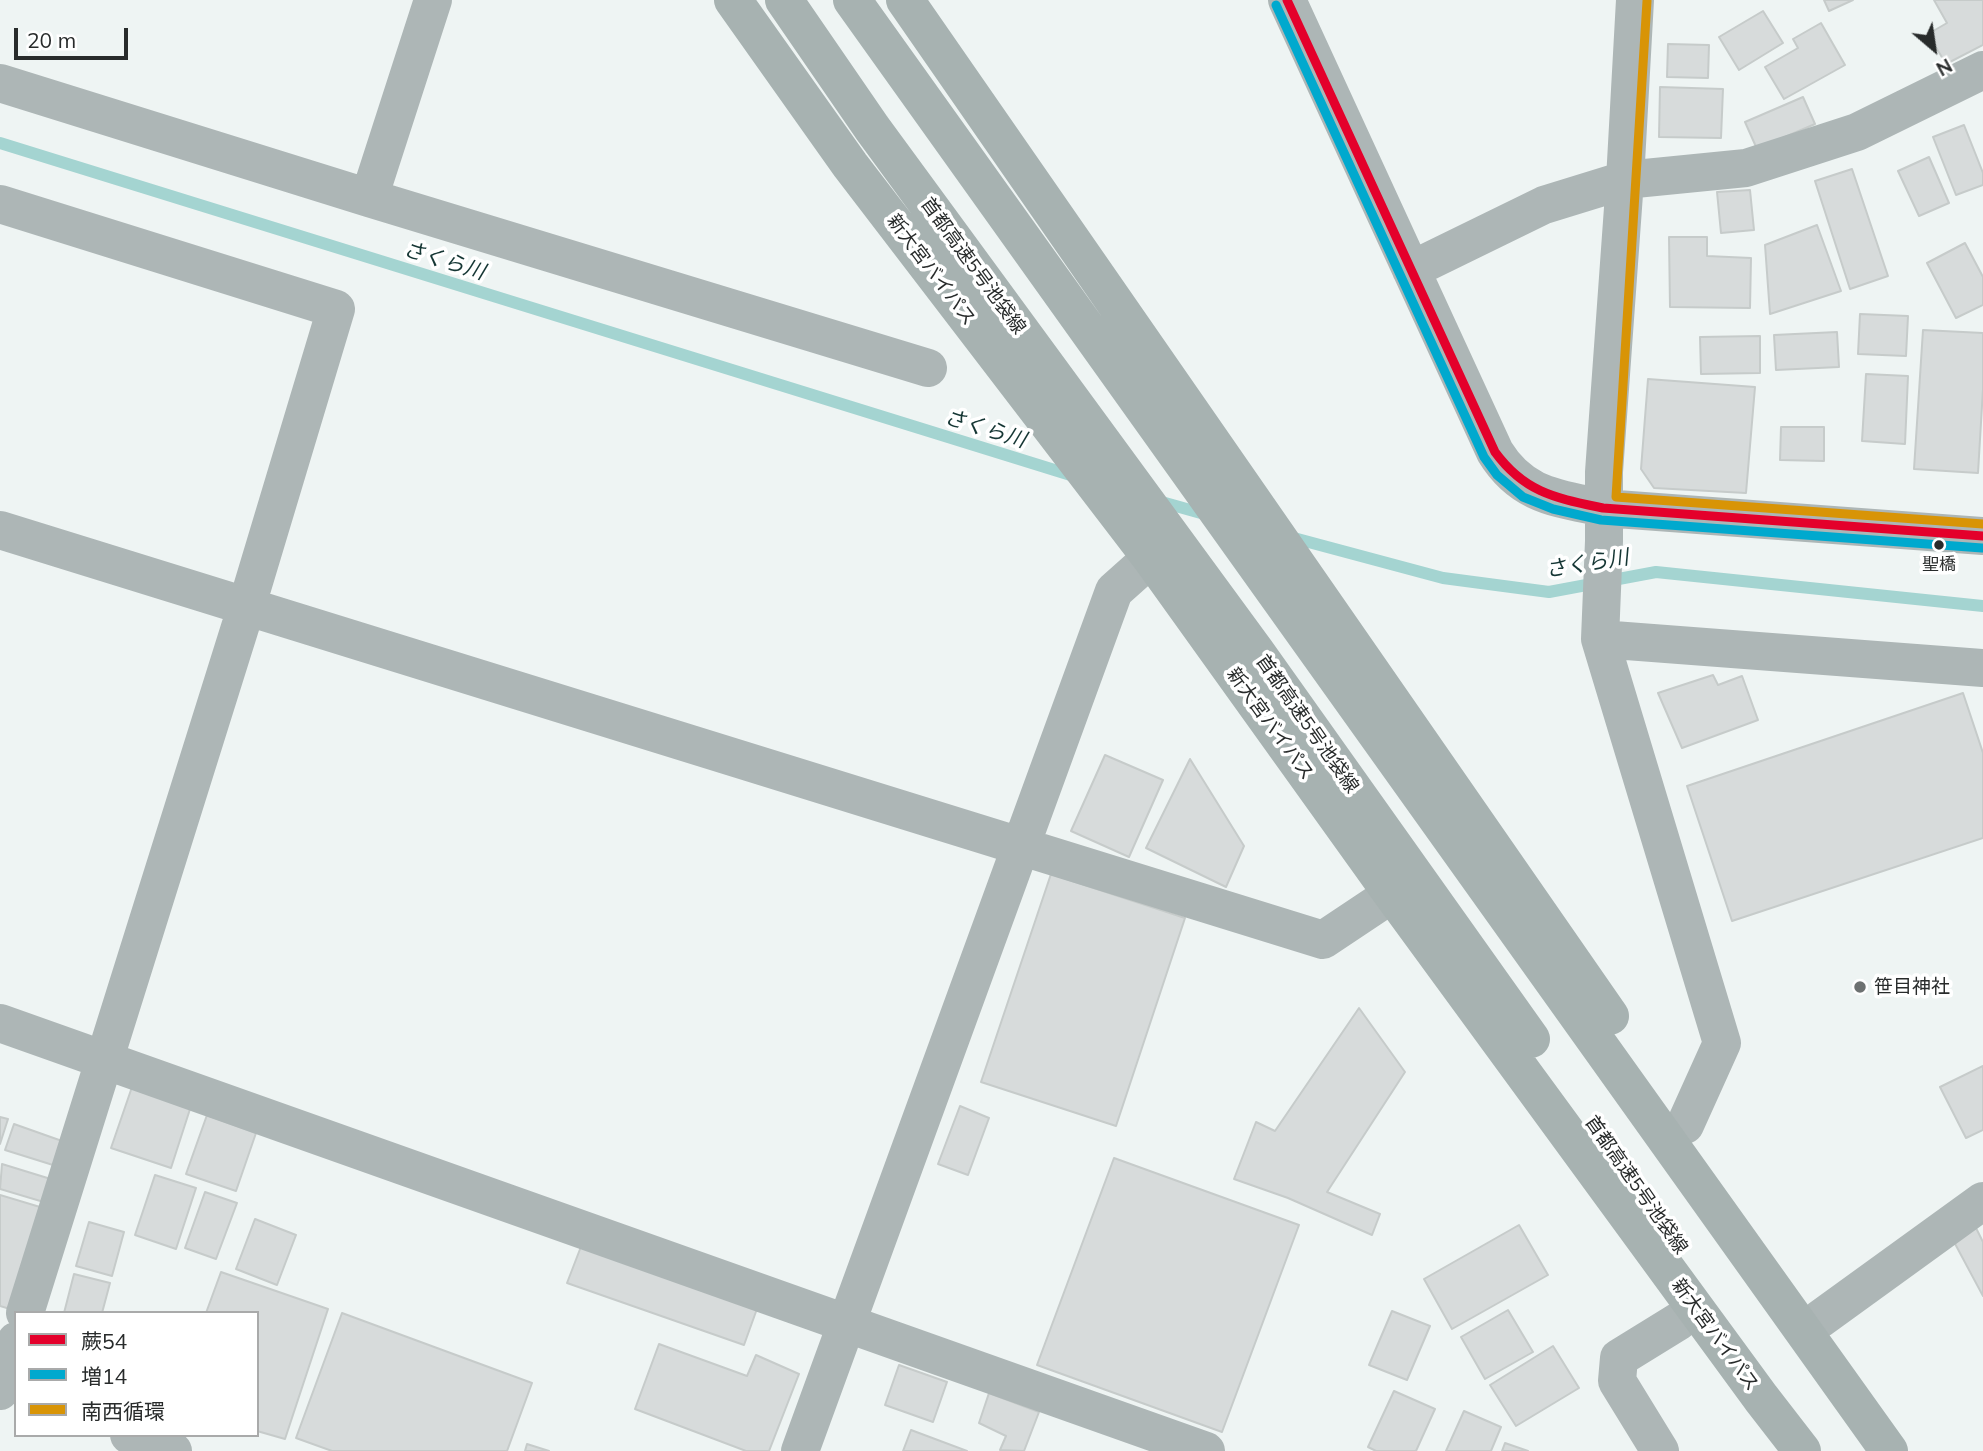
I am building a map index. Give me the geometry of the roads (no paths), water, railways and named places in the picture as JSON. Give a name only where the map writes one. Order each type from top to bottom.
[{"type":"highway","name":"新大宮バイパス","points":[[733,0],[850,165],[1151,558],[1392,894],[1802,1451]]},
{"type":"highway","name":"首都高速5号池袋線","points":[[784,0],[880,139],[1272,674],[1825,1451]]},
{"type":"highway","points":[[852,0],[1889,1451]]},
{"type":"highway","points":[[905,0],[1913,1451]]},
{"type":"highway","points":[[1542,1098],[1679,1321],[1769,1451]]},
{"type":"street","points":[[369,198],[433,0]]},
{"type":"street","points":[[1287,0],[1495,453],[1505,469],[1518,481],[1548,496],[1603,508],[1983,536]]},
{"type":"street","points":[[1634,0],[1603,508],[1601,624],[1722,1043],[1685,1125]]},
{"type":"street","points":[[1411,270],[1544,205],[1625,180],[1746,168],[1857,132],[1983,70]]},
{"type":"street","points":[[0,83],[928,368]]},
{"type":"street","points":[[0,205],[336,309],[247,605],[26,1311]]},
{"type":"street","points":[[0,530],[1323,940],[1392,894]]},
{"type":"street","points":[[800,1451],[1114,591],[1151,558]]},
{"type":"street","points":[[1601,624],[1983,668]]},
{"type":"street","points":[[0,1023],[1206,1451]]},
{"type":"street","points":[[1820,1319],[1983,1200]]},
{"type":"street","points":[[1660,1451],[1617,1381],[1619,1358],[1679,1321]]},
{"type":"street","points":[[0,1389],[14,1347]]},
{"type":"street","points":[[134,1437],[173,1451]]},
{"type":"waterway","name":"さくら川","points":[[0,143],[1077,477]]},
{"type":"waterway","name":"さくら川","points":[[1158,501],[1208,515]]},
{"type":"waterway","name":"さくら川","points":[[1290,537],[1443,578],[1549,592],[1656,572],[1983,606]]},
{"type":"place","name":"聖橋","points":[[1939,545]]},
{"type":"place","name":"笹目神社","points":[[1860,987]]}]
